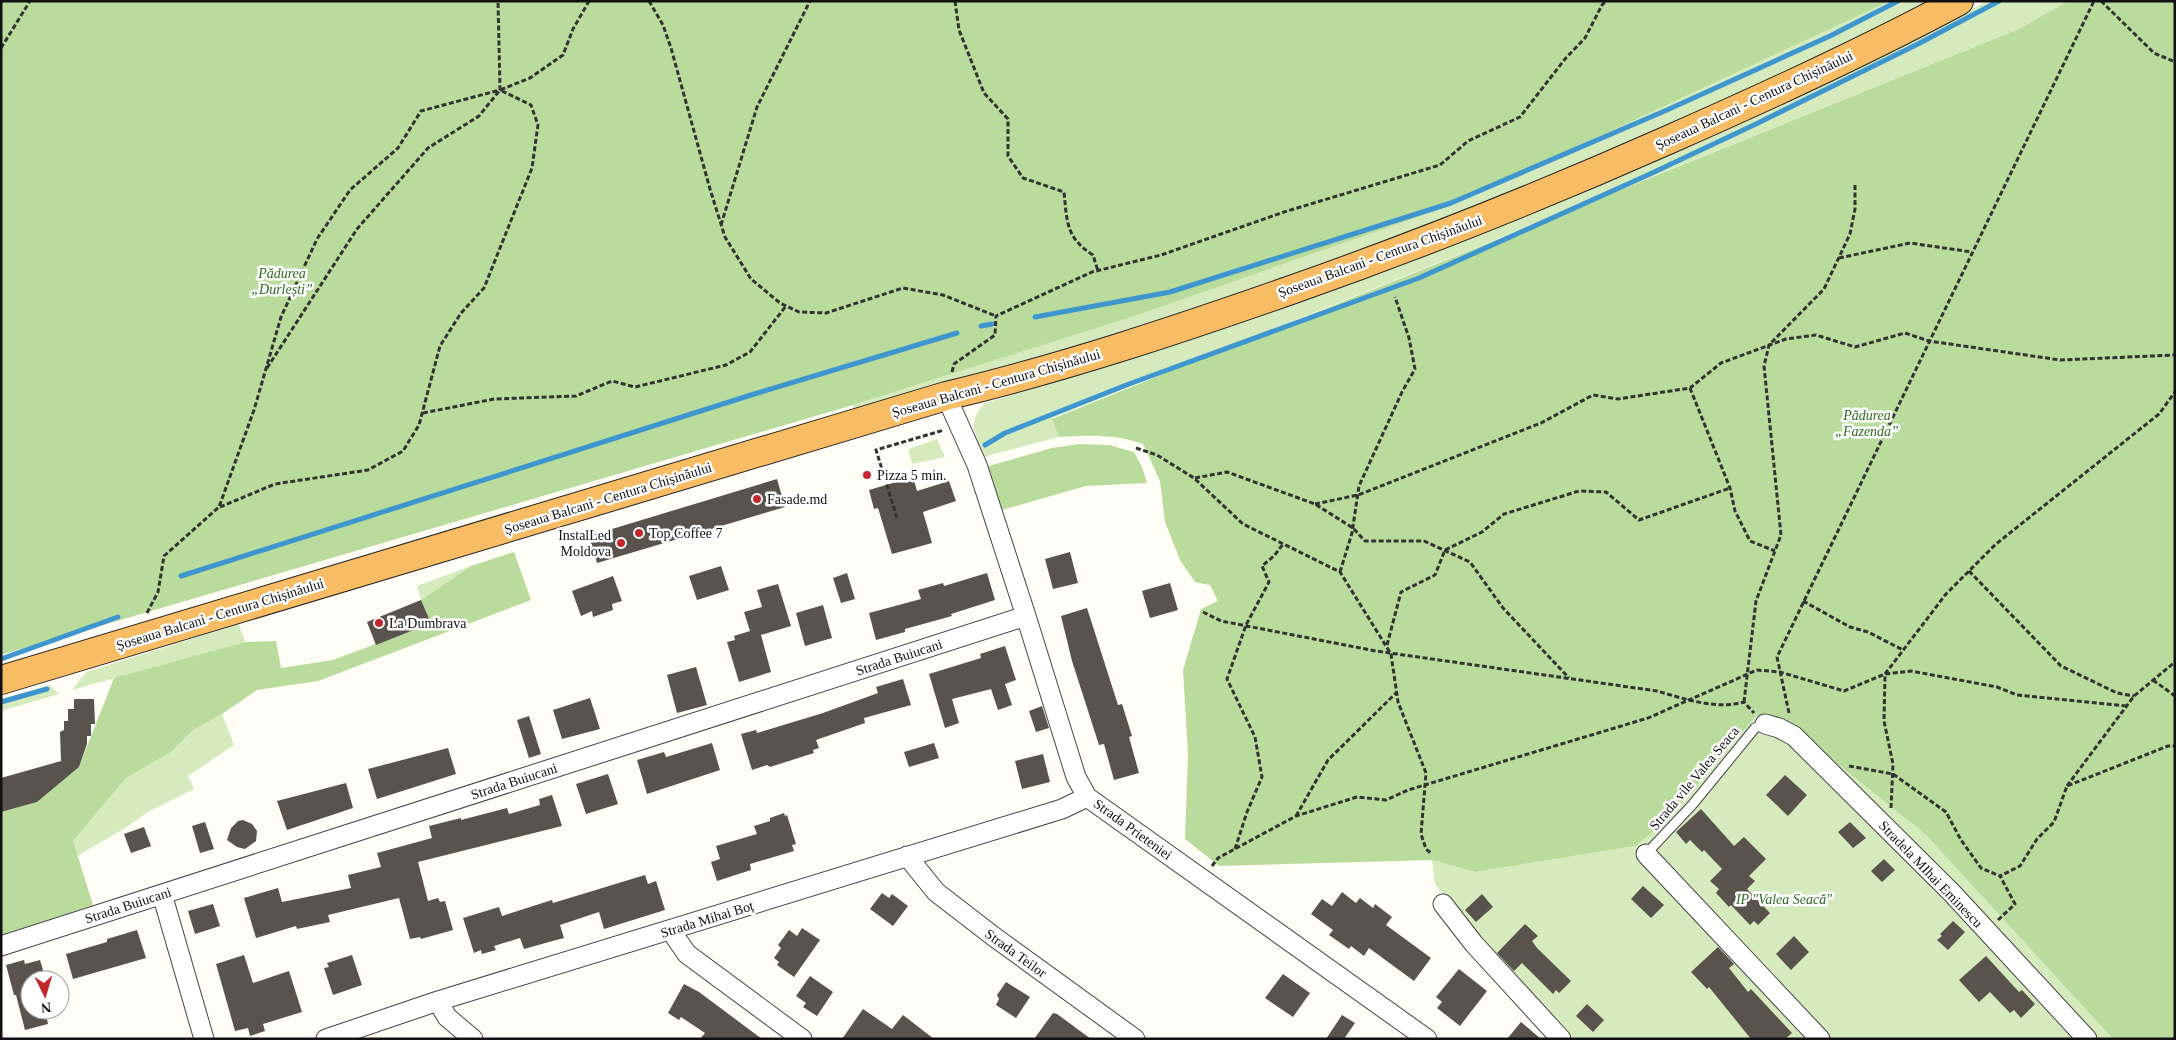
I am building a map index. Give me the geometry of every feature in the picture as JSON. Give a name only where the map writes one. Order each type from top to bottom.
[{"type":"highway","name":"Șoseaua Balcani - Centura Chișinăului","points":[[1,680],[946,396],[1019,379],[1137,342],[1420,244],[1693,129],[1788,86],[1959,1]]},
{"type":"street","name":"Strada Prieteniei","points":[[946,396],[977,465],[1076,777],[1087,797],[1427,1039]]},
{"type":"street","name":"Strada Buiucani","points":[[1,946],[1026,616]]},
{"type":"street","name":"Stradela MIhai Eminescu","points":[[1765,724],[1779,728],[1794,736],[1829,770],[1952,893],[2087,1039]]},
{"type":"street","name":"Strada Mihai Boț","points":[[326,1039],[438,1002],[1062,809],[1087,797]]},
{"type":"street","points":[[1646,854],[1820,1039]]},
{"type":"street","name":"Strada Teilor","points":[[907,856],[936,892],[1134,1039]]},
{"type":"street","points":[[162,894],[204,1039]]},
{"type":"street","points":[[1443,904],[1474,944],[1561,1039]]},
{"type":"street","points":[[671,931],[687,954],[802,1039]]},
{"type":"street","points":[[438,1002],[447,1018],[473,1039]]},
{"type":"lane","name":"Strada vile Valea Seaca","points":[[1646,854],[1693,804],[1755,728],[1765,724]]},
{"type":"path","points":[[1,48],[30,1]]},
{"type":"path","points":[[265,372],[357,229],[428,148],[479,116],[500,90],[498,1]]},
{"type":"path","points":[[219,507],[265,372],[281,317],[317,239],[350,190],[398,148],[421,111],[500,90],[530,78],[564,55],[573,29],[589,1]]},
{"type":"path","points":[[649,1],[663,25],[672,48],[725,237],[751,278],[786,306],[799,312],[826,313],[903,288],[944,295],[996,316],[1098,271],[1161,254],[1284,212],[1440,165],[1468,141],[1520,117],[1565,59],[1585,38],[1602,5],[1606,1]]},
{"type":"path","points":[[721,225],[757,108],[810,1]]},
{"type":"path","points":[[955,1],[960,30],[984,93],[1008,119],[1008,156],[1023,178],[1064,192],[1068,230],[1084,249],[1093,255],[1098,271]]},
{"type":"path","points":[[1794,736],[1777,657],[2094,1]]},
{"type":"path","points":[[2100,1],[2154,53],[2175,62]]},
{"type":"path","points":[[142,620],[158,592],[164,556],[219,507],[276,484],[368,470],[403,451],[419,425],[440,346],[461,313],[484,288],[532,168],[538,125],[531,105],[500,90]]},
{"type":"path","points":[[1765,724],[1744,702],[1756,600],[1781,535],[1764,366],[1769,345],[1824,289],[1850,234],[1855,209],[1855,185]]},
{"type":"path","points":[[1839,258],[1910,242],[1972,252]]},
{"type":"path","points":[[1340,572],[1352,528],[1359,486],[1402,392],[1415,370],[1410,338],[1395,296]]},
{"type":"path","points":[[422,413],[494,399],[576,396],[612,381],[635,387],[726,365],[750,352],[786,306]]},
{"type":"path","points":[[946,396],[954,364],[995,335],[996,316]]},
{"type":"path","points":[[1315,504],[1358,495],[1541,423],[1593,395],[1618,399],[1690,388],[1721,363],[1786,339],[1816,335],[1855,348],[1905,333],[1929,341],[2060,360],[2175,355]]},
{"type":"path","points":[[1690,388],[1730,488],[1735,511],[1750,541],[1775,551]]},
{"type":"path","points":[[1891,832],[1893,764],[1884,721],[1885,674],[1946,594],[1996,544],[2159,414],[2175,392]]},
{"type":"path","points":[[897,518],[876,450],[959,426]]},
{"type":"path","points":[[1136,448],[1157,455],[1194,478],[1242,524],[1340,572],[1391,654],[1398,702],[1426,773],[1421,834],[1426,849],[1432,854]]},
{"type":"path","points":[[1194,478],[1227,472],[1315,504],[1352,528],[1364,541],[1424,541],[1470,562],[1503,608],[1570,679]]},
{"type":"path","points":[[1387,646],[1400,592],[1435,575],[1445,550],[1482,532],[1504,514],[1580,492],[1606,492],[1639,520],[1730,488]]},
{"type":"path","points":[[1235,849],[1247,812],[1262,777],[1255,737],[1227,679],[1246,625],[1269,582],[1262,566],[1274,556],[1283,544]]},
{"type":"path","points":[[1969,571],[2061,666],[2117,693],[2134,696]]},
{"type":"path","points":[[1803,601],[1850,627],[1868,632],[1903,650]]},
{"type":"path","points":[[1203,612],[1221,621],[1391,654],[1657,691],[1687,700],[1730,706],[1744,702]]},
{"type":"path","points":[[2000,876],[2020,866],[2037,839],[2054,822],[2067,786],[2134,696],[2175,662]]},
{"type":"path","points":[[1202,879],[1218,858],[1296,816],[1357,797],[1386,800],[1408,790],[1648,718],[1757,670],[1780,672],[1844,691],[1885,674],[1911,671],[1998,687],[2017,696],[2127,706]]},
{"type":"path","points":[[2154,680],[2175,696]]},
{"type":"path","points":[[1296,816],[1328,760],[1396,692]]},
{"type":"path","points":[[2067,786],[2168,746],[2175,746]]},
{"type":"path","points":[[1829,770],[1853,765],[1893,774],[1946,812],[1961,840],[1981,868],[2000,876],[2015,904],[1986,931]]},
{"type":"green space","name":"Pădurea „Durlești”","points":[[1,1],[1890,1],[1450,206],[1132,317],[853,405],[1,655]]},
{"type":"green space","points":[[1890,1],[1934,1],[1744,93],[1546,178],[1406,235],[1216,303],[855,413],[853,405],[1132,317],[1450,206]]},
{"type":"green space","points":[[1987,1],[2068,1],[2019,29],[1052,418],[1059,437],[982,457],[975,436],[974,423],[979,410],[985,403],[1248,321],[1465,240],[1642,167],[1729,128],[1902,45]]},
{"type":"green space","name":"Pădurea „Fazenda”","points":[[2068,1],[2175,1],[2175,1039],[2113,1039],[1925,834],[1793,728],[1767,714],[1756,716],[1665,823],[1635,846],[1475,872],[1432,860],[1219,866],[1185,839],[1188,754],[1183,670],[1201,609],[1218,601],[1210,585],[1195,582],[1180,560],[1165,522],[1160,481],[1143,444],[1122,438],[1102,436],[1059,437],[1052,419],[2019,29]]},
{"type":"green space","points":[[937,439],[945,457],[912,464],[908,449]]},
{"type":"green space","points":[[1080,444],[1109,445],[1134,452],[1142,467],[1147,483],[1086,486],[1002,510],[985,467],[1052,448]]},
{"type":"green space","points":[[514,552],[531,600],[318,681],[257,690],[222,714],[193,730],[171,752],[126,778],[73,841],[93,905],[1,936],[1,812],[37,802],[79,767],[114,678],[245,642],[276,641],[281,668],[333,660],[431,623],[421,600],[471,566]]},
{"type":"green space","points":[[471,566],[421,600],[417,586]]},
{"type":"green space","points":[[239,624],[245,642],[72,690],[86,672]]},
{"type":"green space","points":[[50,685],[59,694],[1,711],[1,699]]},
{"type":"green space","points":[[222,714],[234,745],[188,776],[194,789],[148,812],[127,827],[77,856],[73,841],[126,778],[171,752],[193,730]]},
{"type":"green space","name":"IP \"Valea Seacă\"","points":[[1767,714],[1793,728],[1925,834],[2113,1039],[1571,1039],[1463,921],[1435,884],[1432,860],[1475,872],[1635,846],[1665,823],[1756,715]]},
{"type":"building","points":[[913,477],[917,491],[949,481],[956,501],[923,512],[932,543],[892,554],[878,508],[874,509],[869,490]]},
{"type":"building","points":[[777,479],[785,507],[597,563],[589,536]]},
{"type":"building","points":[[1070,552],[1078,583],[1053,589],[1045,559]]},
{"type":"building","points":[[721,566],[729,590],[697,600],[689,576]]},
{"type":"building","points":[[847,573],[855,599],[841,603],[833,578]]},
{"type":"building","points":[[987,573],[995,600],[951,614],[952,616],[905,629],[905,632],[876,640],[869,613],[921,599],[918,590],[943,583],[944,586]]},
{"type":"building","points":[[613,576],[622,601],[612,604],[613,610],[593,617],[592,611],[581,616],[572,591]]},
{"type":"building","points":[[1170,583],[1178,610],[1150,618],[1142,591]]},
{"type":"building","points":[[778,584],[791,626],[761,635],[771,672],[739,682],[727,642],[735,640],[734,636],[750,631],[744,612],[762,607],[757,590]]},
{"type":"building","points":[[421,600],[431,623],[376,645],[367,622]]},
{"type":"building","points":[[823,605],[832,638],[805,646],[796,613]]},
{"type":"building","points":[[1087,608],[1118,705],[1122,704],[1132,736],[1129,737],[1139,773],[1114,780],[1104,744],[1099,745],[1072,661],[1061,616]]},
{"type":"building","points":[[1005,646],[1016,680],[1005,684],[1012,705],[998,710],[991,689],[952,699],[959,723],[945,728],[929,674],[981,658],[980,654]]},
{"type":"building","points":[[696,667],[707,705],[677,713],[667,675]]},
{"type":"building","points":[[903,679],[911,705],[864,718],[865,723],[816,740],[819,748],[813,750],[814,753],[770,767],[767,765],[752,770],[741,734],[756,730],[757,733],[823,713],[878,693],[876,687]]},
{"type":"building","points":[[590,698],[600,729],[562,739],[553,710]]},
{"type":"building","points":[[74,699],[94,699],[95,724],[91,724],[91,736],[87,736],[87,744],[79,767],[37,802],[1,812],[1,778],[61,761],[60,732],[64,730],[64,721],[68,721],[68,709],[74,709]]},
{"type":"building","points":[[1042,706],[1049,728],[1036,732],[1029,711]]},
{"type":"building","points":[[529,716],[541,754],[529,758],[517,720]]},
{"type":"building","points":[[712,743],[720,770],[647,794],[637,760],[664,752],[666,757]]},
{"type":"building","points":[[934,743],[939,758],[909,767],[904,752]]},
{"type":"building","points":[[448,748],[456,774],[377,799],[368,769]]},
{"type":"building","points":[[1043,754],[1050,782],[1022,789],[1015,761]]},
{"type":"building","points":[[608,774],[618,804],[586,814],[576,784]]},
{"type":"building","points":[[1785,775],[1807,795],[1788,816],[1766,795]]},
{"type":"building","points":[[346,783],[353,808],[287,830],[277,801]]},
{"type":"building","points":[[552,795],[562,826],[418,862],[428,901],[438,898],[440,902],[445,901],[453,930],[421,939],[420,937],[410,939],[399,898],[328,915],[330,922],[297,929],[296,926],[256,938],[244,898],[278,888],[282,902],[351,888],[348,875],[381,867],[377,853],[432,838],[429,826],[507,808],[509,814],[540,805],[539,799]]},
{"type":"building","points":[[1701,809],[1734,846],[1744,837],[1766,859],[1749,876],[1755,881],[1747,889],[1770,913],[1758,925],[1754,921],[1750,925],[1731,905],[1729,907],[1716,893],[1719,889],[1710,881],[1722,869],[1704,850],[1702,852],[1690,840],[1686,844],[1676,832]]},
{"type":"building","points":[[784,813],[785,816],[787,815],[796,844],[792,845],[794,851],[750,864],[751,870],[717,881],[711,862],[720,859],[716,846],[757,834],[754,826],[770,821],[770,818]]},
{"type":"building","points":[[243,820],[252,824],[257,831],[256,841],[245,849],[237,847],[227,840],[231,828],[238,821]]},
{"type":"building","points":[[205,822],[214,849],[200,853],[192,826]]},
{"type":"building","points":[[1850,822],[1866,838],[1853,848],[1838,832]]},
{"type":"building","points":[[144,827],[151,846],[131,853],[124,834]]},
{"type":"building","points":[[1884,859],[1895,870],[1882,882],[1871,871]]},
{"type":"building","points":[[645,875],[648,884],[656,881],[665,910],[604,929],[599,912],[560,925],[564,938],[524,949],[520,938],[494,946],[496,950],[482,954],[481,950],[474,953],[463,918],[499,907],[502,916],[552,900],[553,903]]},
{"type":"building","points":[[1643,886],[1664,905],[1651,918],[1631,899]]},
{"type":"building","points":[[1342,892],[1356,903],[1360,898],[1373,908],[1375,904],[1392,917],[1386,925],[1431,958],[1414,981],[1369,948],[1364,956],[1351,946],[1349,949],[1329,935],[1333,930],[1311,914],[1322,899],[1332,906]]},
{"type":"building","points":[[882,893],[889,898],[892,894],[908,906],[893,926],[870,909]]},
{"type":"building","points":[[1482,894],[1493,907],[1476,922],[1465,910]]},
{"type":"building","points":[[213,904],[220,926],[195,934],[188,911]]},
{"type":"building","points":[[1953,921],[1965,932],[1948,950],[1937,940],[1942,936],[1940,934]]},
{"type":"building","points":[[1525,924],[1538,936],[1532,941],[1537,948],[1571,981],[1559,993],[1556,990],[1553,994],[1522,963],[1514,971],[1497,953]]},
{"type":"building","points":[[802,928],[820,940],[794,977],[777,965],[779,962],[774,958],[781,948],[778,945],[789,930],[797,936]]},
{"type":"building","points":[[137,930],[146,958],[73,979],[66,954],[107,942],[107,939]]},
{"type":"building","points":[[1794,936],[1809,952],[1791,970],[1776,954]]},
{"type":"building","points":[[1718,947],[1734,964],[1729,968],[1748,992],[1751,989],[1792,1033],[1785,1039],[1751,1039],[1709,987],[1707,989],[1691,972]]},
{"type":"building","points":[[244,955],[253,983],[289,971],[302,1012],[263,1024],[265,1031],[250,1036],[248,1028],[235,1031],[216,964]]},
{"type":"building","points":[[352,955],[362,985],[333,995],[324,968],[329,967],[327,963]]},
{"type":"building","points":[[1986,956],[2019,992],[2022,990],[2035,1004],[2021,1018],[2014,1010],[2010,1013],[1990,992],[1979,1002],[1959,980]]},
{"type":"building","points":[[24,960],[25,964],[40,960],[43,970],[20,970],[20,1011],[16,995],[14,995],[6,965]]},
{"type":"building","points":[[1459,969],[1487,991],[1460,1026],[1437,1008],[1442,1002],[1436,997]]},
{"type":"building","points":[[1283,974],[1310,993],[1293,1017],[1265,998]]},
{"type":"building","points":[[810,976],[833,992],[817,1016],[803,1007],[806,1003],[796,996]]},
{"type":"building","points":[[1006,982],[1030,997],[1016,1018],[996,1005],[999,999],[997,995]]},
{"type":"building","points":[[684,984],[699,992],[762,1039],[700,1039],[705,1033],[681,1017],[679,1020],[668,1013]]},
{"type":"building","points":[[1587,1004],[1604,1020],[1593,1032],[1576,1016]]},
{"type":"building","points":[[863,1009],[892,1029],[903,1015],[934,1039],[842,1039]]},
{"type":"building","points":[[1053,1013],[1057,1014],[1091,1039],[1034,1039]]},
{"type":"building","points":[[1342,1015],[1355,1023],[1344,1039],[1326,1039]]},
{"type":"building","points":[[22,1020],[47,1020],[48,1024],[25,1030]]},
{"type":"building","points":[[1521,1022],[1541,1039],[1507,1039]]},
{"type":"waterway","points":[[1035,317],[1170,292],[1451,203],[1667,110],[1830,36],[1898,1]]},
{"type":"waterway","points":[[985,445],[1005,433],[1129,384],[1419,278],[1756,124],[1918,44],[1999,1]]},
{"type":"waterway","points":[[981,326],[992,324]]},
{"type":"waterway","points":[[181,576],[751,395],[957,333]]},
{"type":"waterway","points":[[1,659],[118,617]]},
{"type":"waterway","points":[[1,702],[47,689]]},
{"type":"place","name":"Pizza 5 min.","points":[[867,475]]},
{"type":"place","name":"Fasade.md","points":[[757,499]]},
{"type":"place","name":"Top Coffee 7","points":[[639,533]]},
{"type":"place","name":"InstalLed Moldova","points":[[621,543]]},
{"type":"place","name":"La Dumbrava","points":[[379,623]]}]
